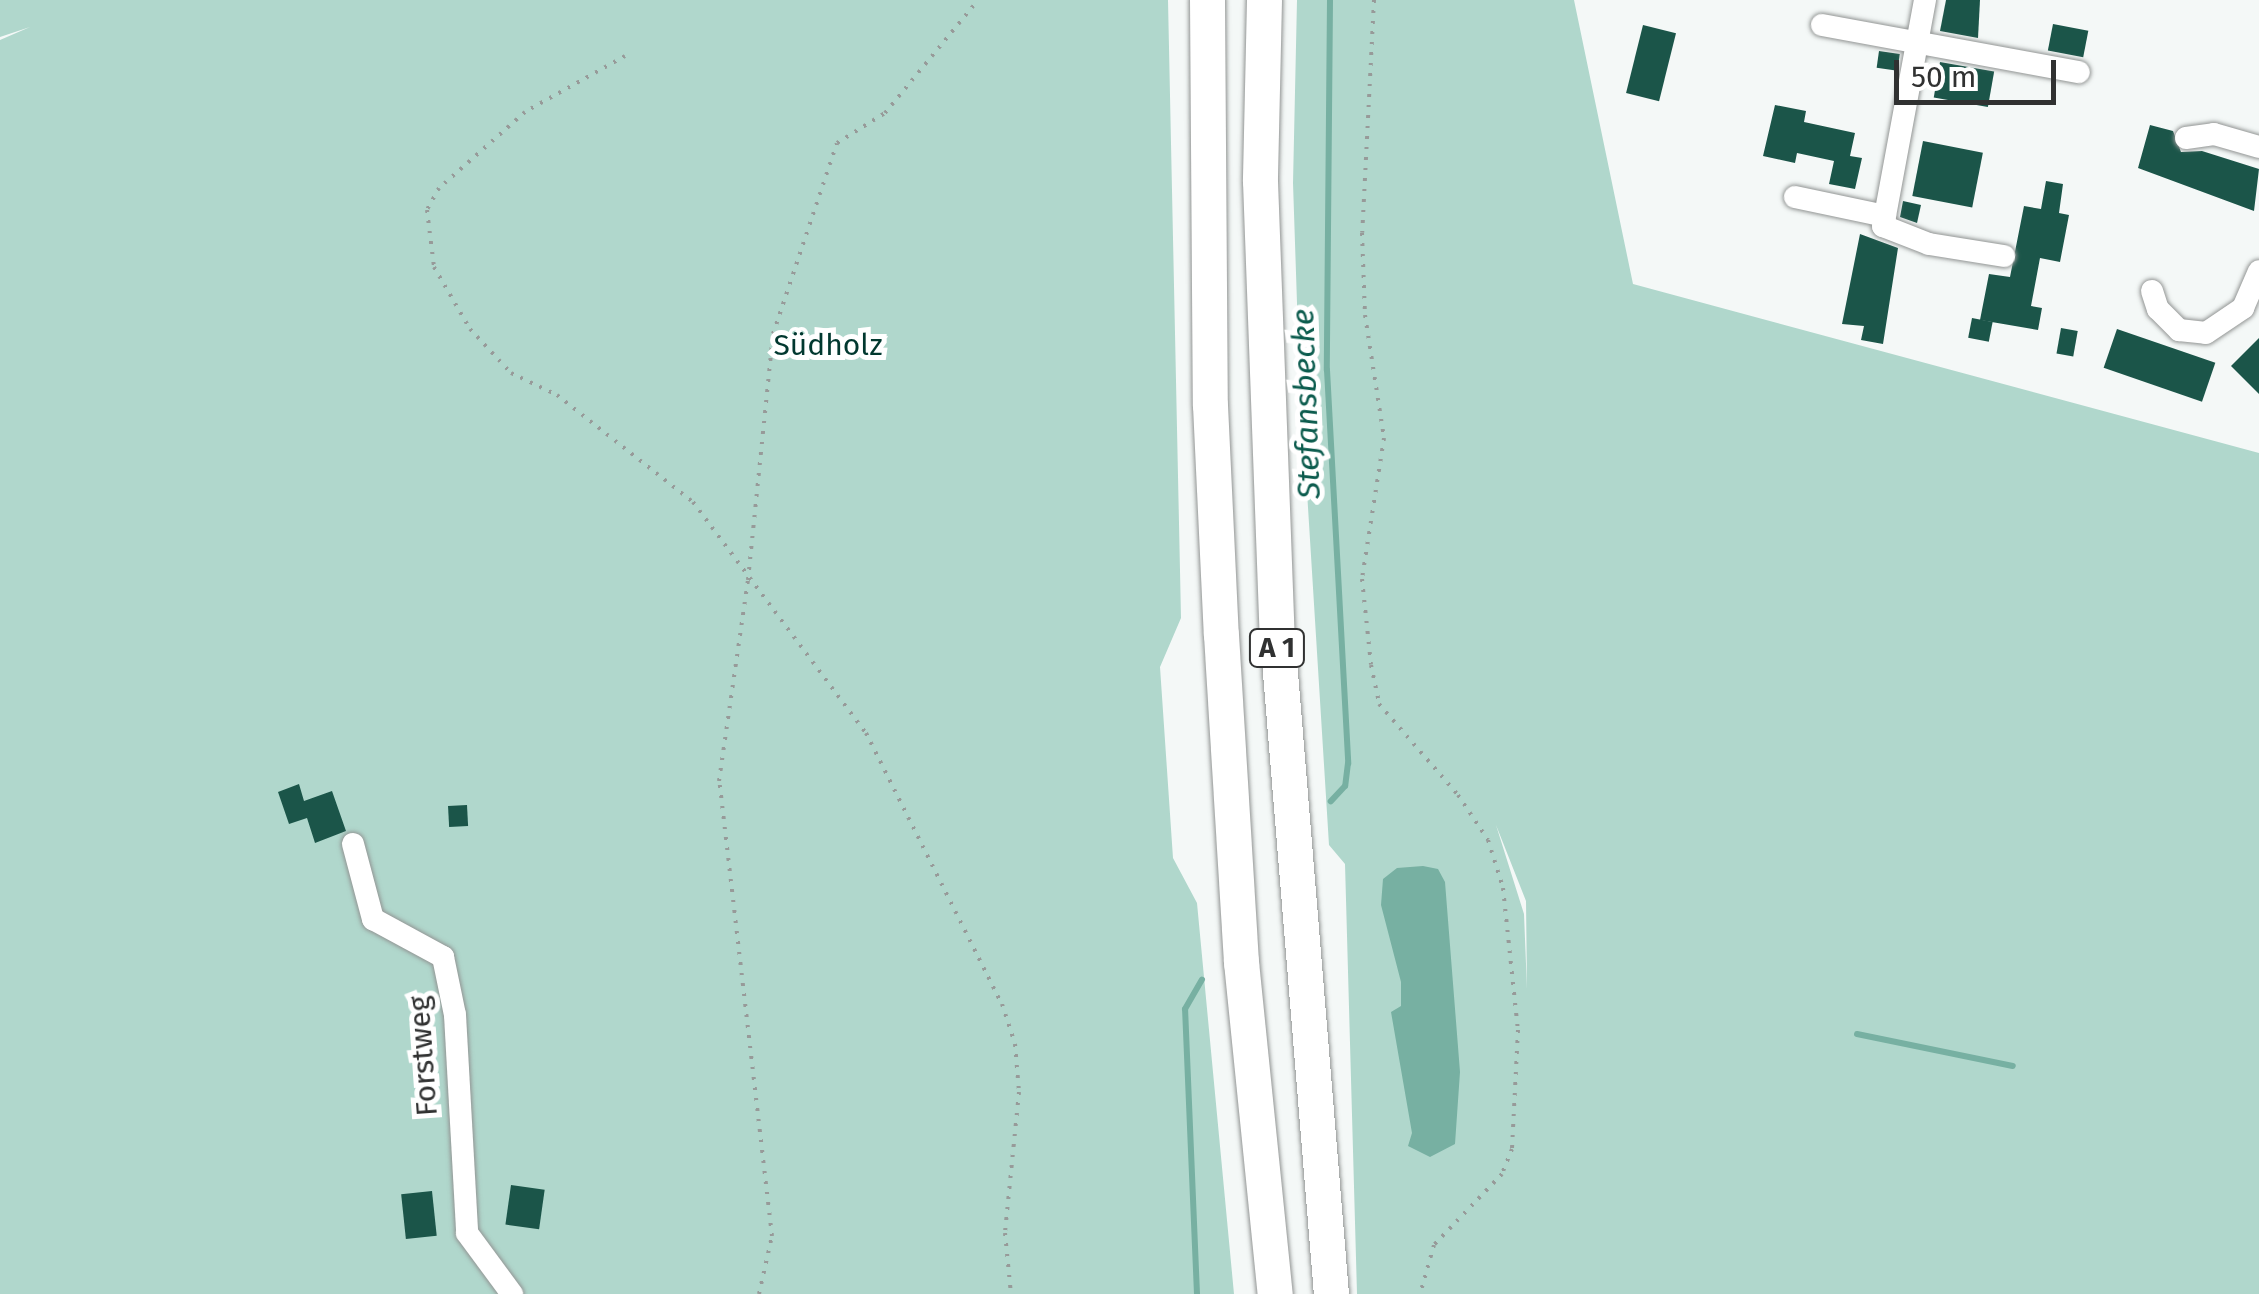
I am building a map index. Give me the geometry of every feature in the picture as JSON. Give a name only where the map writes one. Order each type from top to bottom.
[{"type":"highway","name":"A 1","points":[[1206,0],[1210,387],[1222,654],[1241,962],[1276,1294]]},
{"type":"highway","name":"A 1","points":[[1264,0],[1260,181],[1276,636],[1331,1294]]},
{"type":"street","points":[[1884,221],[1926,0]]},
{"type":"street","points":[[1822,25],[2079,72]]},
{"type":"street","points":[[2259,147],[2195,142],[2259,162]]},
{"type":"street","points":[[1796,197],[1884,221],[1929,244],[2004,256]]},
{"type":"street","points":[[2152,292],[2158,309],[2178,330],[2206,334],[2244,308],[2259,271]]},
{"type":"street","name":"Forstweg","points":[[353,844],[373,918],[443,958],[454,1015],[467,1233],[512,1294]]},
{"type":"path","points":[[759,1294],[772,1236],[719,781],[748,580],[774,334],[825,169],[837,143],[885,112],[978,0]]},
{"type":"path","points":[[1374,0],[1362,234],[1365,315],[1384,438],[1362,578],[1371,665],[1379,704],[1458,795],[1488,840],[1504,888],[1518,1030],[1512,1149],[1502,1174],[1434,1246],[1420,1294]]},
{"type":"path","points":[[625,56],[526,112],[439,188],[427,210],[434,268],[470,329],[511,374],[557,395],[679,490],[866,734],[1002,1004],[1019,1092],[1006,1233],[1010,1294]]},
{"type":"green space","name":"Südholz","points":[[0,0],[1168,0],[1181,618],[1160,667],[1173,858],[1197,903],[1234,1294],[0,1294],[0,40],[30,27],[0,37]]},
{"type":"green space","points":[[1297,0],[1574,0],[1633,284],[2259,453],[2259,1294],[1357,1294],[1345,864],[1329,845],[1299,363],[1293,183]],"holes":[[[1496,825],[1526,901],[1527,989],[1524,914]]]},
{"type":"shaded area","points":[[1397,868],[1438,869],[1445,882],[1460,1072],[1455,1144],[1430,1157],[1408,1146],[1412,1133],[1391,1012],[1401,1006],[1401,982],[1381,905],[1383,879]]},
{"type":"building","points":[[1946,0],[1980,0],[1978,38],[1940,31]]},
{"type":"building","points":[[2053,24],[2088,31],[2083,57],[2048,51]]},
{"type":"building","points":[[1643,25],[1676,33],[1659,101],[1626,93]]},
{"type":"building","points":[[1879,51],[1900,54],[1897,71],[1877,68]]},
{"type":"building","points":[[1940,62],[1994,72],[1988,107],[1934,97]]},
{"type":"building","points":[[1775,105],[1806,111],[1804,122],[1855,133],[1850,156],[1862,158],[1855,189],[1829,184],[1834,161],[1797,153],[1795,163],[1763,156]]},
{"type":"building","points":[[2150,125],[2173,131],[2181,152],[2202,151],[2259,169],[2254,211],[2138,168]]},
{"type":"building","points":[[1923,141],[1983,153],[1972,208],[1912,196]]},
{"type":"building","points":[[2046,181],[2063,184],[2059,213],[2069,215],[2060,262],[2040,258],[2031,306],[2042,308],[2038,330],[1980,320],[1989,274],[2010,277],[2024,206],[2041,209]]},
{"type":"building","points":[[1903,201],[1921,205],[1917,223],[1900,217]]},
{"type":"building","points":[[1860,234],[1898,248],[1883,344],[1861,340],[1864,326],[1842,324]]},
{"type":"building","points":[[1972,318],[1993,322],[1989,342],[1968,338]]},
{"type":"building","points":[[2061,328],[2078,331],[2073,357],[2056,354]]},
{"type":"building","points":[[2117,329],[2215,363],[2202,402],[2104,368]]},
{"type":"building","points":[[2259,338],[2259,394],[2231,366]]},
{"type":"building","points":[[299,784],[304,801],[332,791],[346,831],[315,843],[307,818],[289,824],[278,792]]},
{"type":"building","points":[[467,805],[468,826],[449,827],[448,806]]},
{"type":"building","points":[[511,1185],[545,1190],[539,1229],[505,1225]]},
{"type":"building","points":[[432,1191],[437,1236],[406,1239],[401,1194]]},
{"type":"waterway","name":"Stefansbecke","points":[[1330,0],[1327,370],[1348,763],[1345,786],[1331,801]]},
{"type":"waterway","name":"Stefansbecke","points":[[1197,1294],[1185,1009],[1202,980]]},
{"type":"waterway","points":[[1857,1034],[2013,1066]]}]
